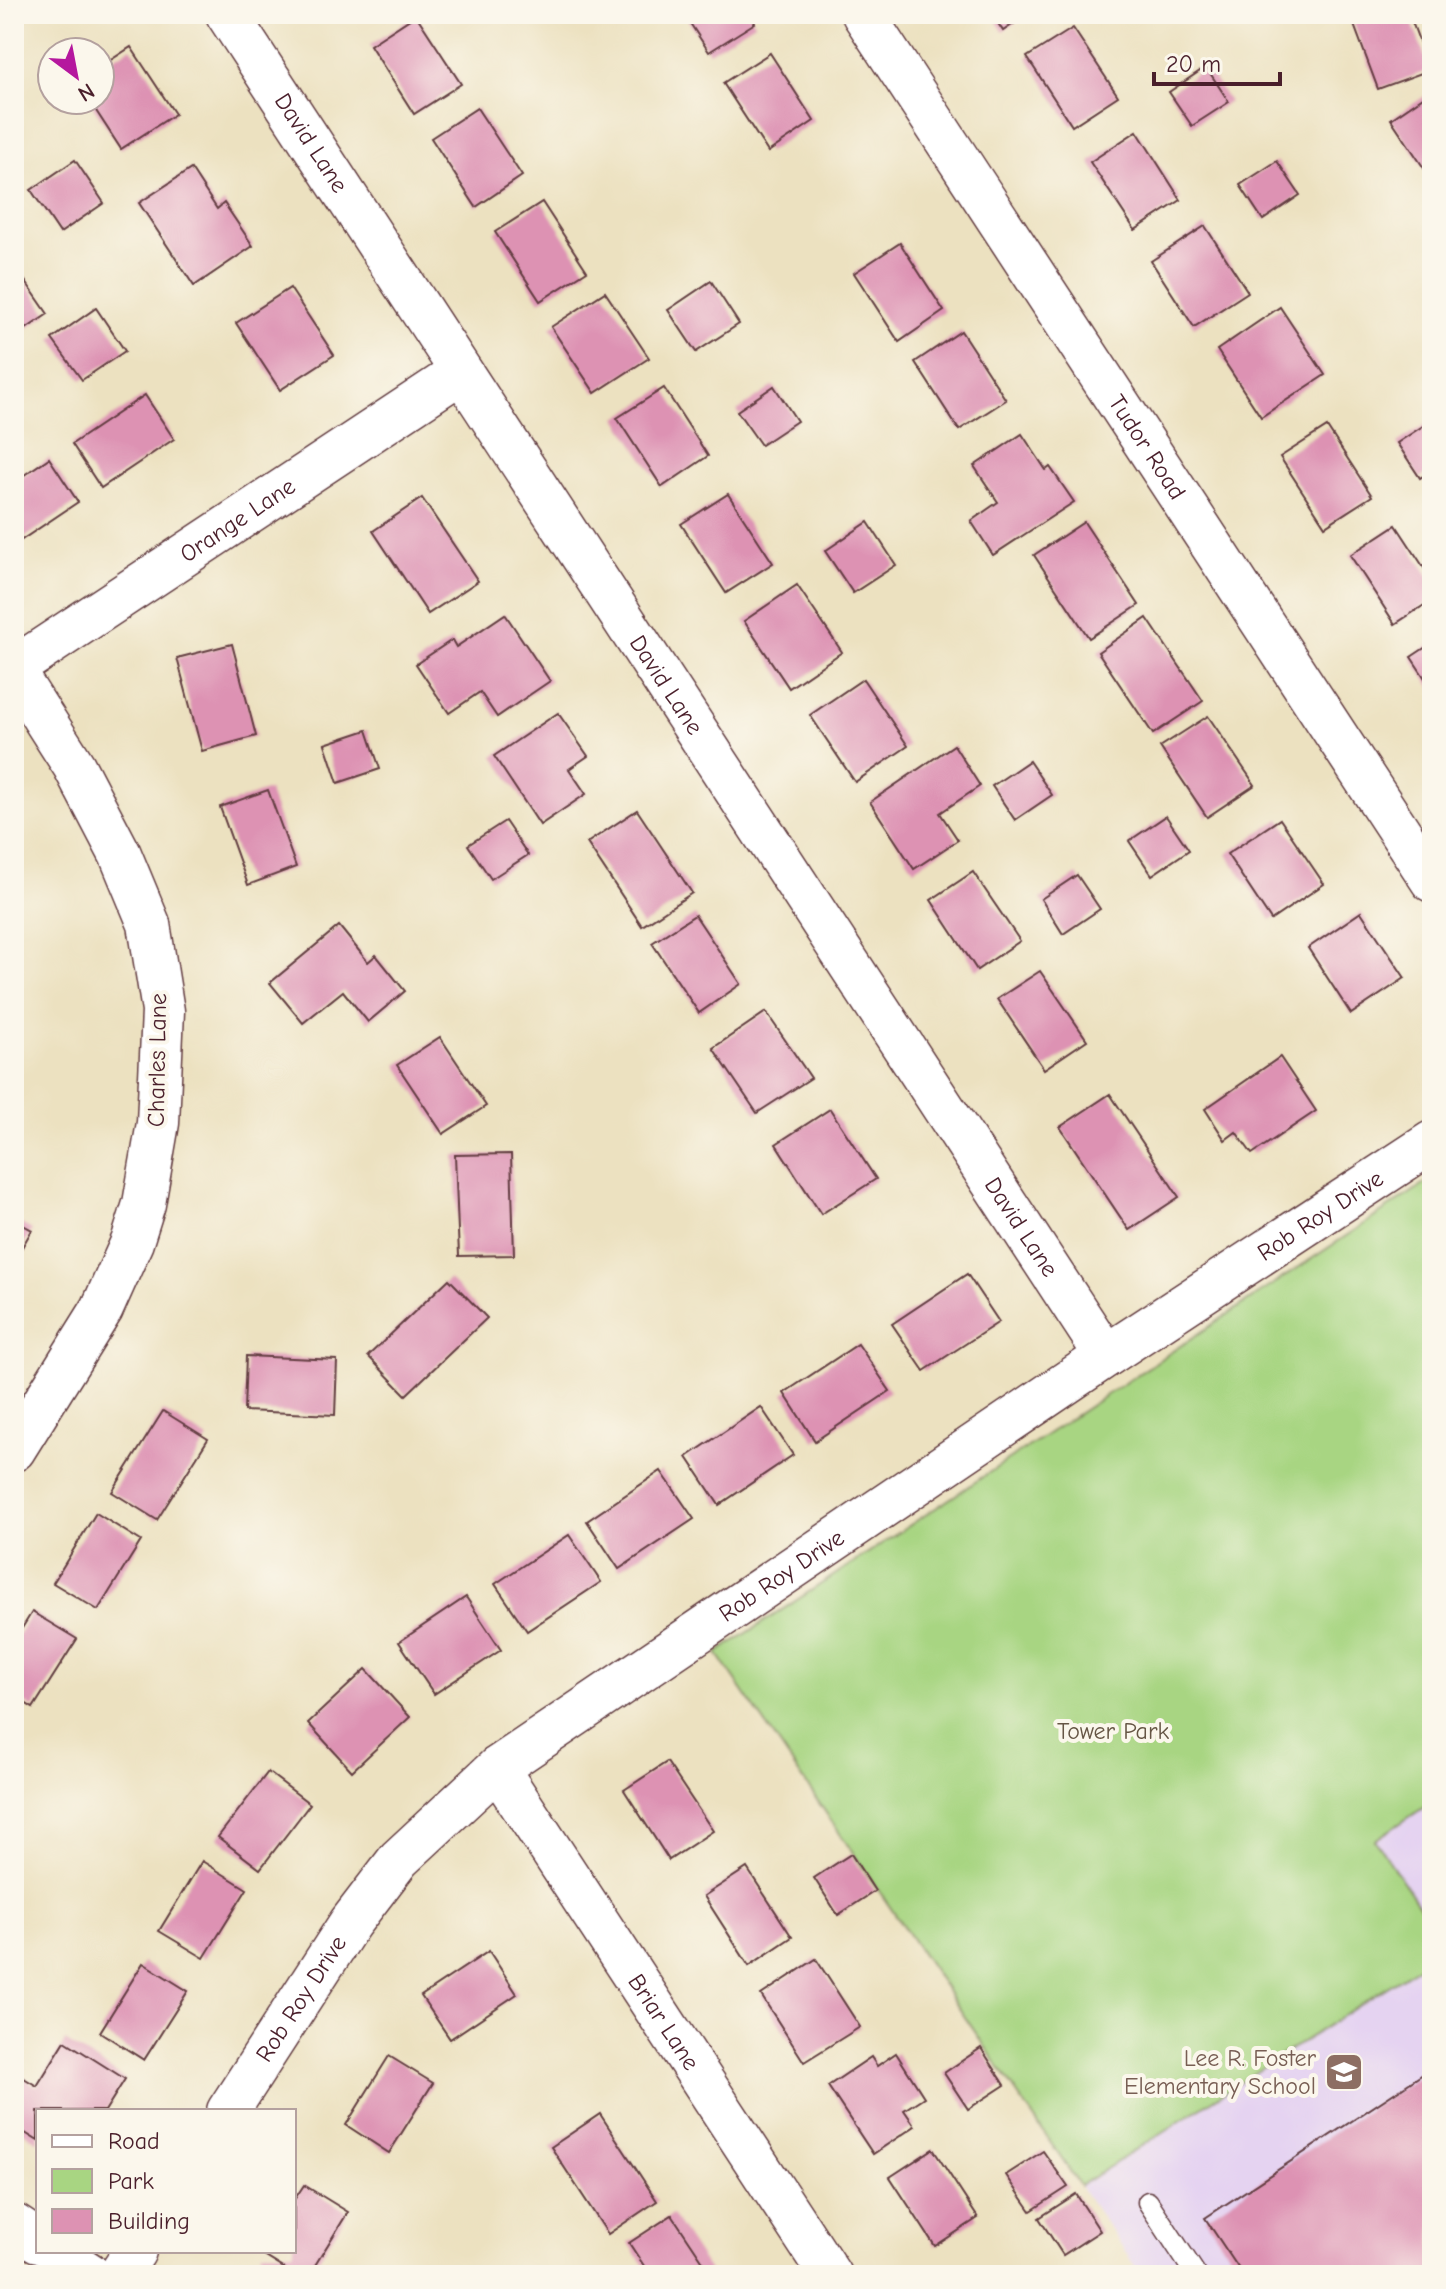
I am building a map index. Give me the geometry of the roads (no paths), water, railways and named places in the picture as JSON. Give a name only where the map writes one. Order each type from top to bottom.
[{"type":"street","name":"David Lane","points":[[227,14],[1106,1356]]},
{"type":"street","name":"Tudor Road","points":[[863,14],[1432,881]]},
{"type":"street","name":"Orange Lane","points":[[14,670],[461,372]]},
{"type":"street","name":"Charles Lane","points":[[14,670],[74,766],[120,854],[149,924],[163,1011],[156,1137],[144,1204],[132,1242],[102,1309],[14,1450]]},
{"type":"street","name":"Rob Roy Drive","points":[[229,2109],[350,1923],[399,1859],[497,1768],[1106,1356],[1432,1142]]},
{"type":"street","name":"Briar Lane","points":[[497,1768],[830,2275]]},
{"type":"street","points":[[14,2225],[36,2240]]},
{"type":"street","points":[[57,2253],[91,2275]]},
{"type":"street","points":[[119,2275],[134,2253]]},
{"type":"lane","points":[[1148,2202],[1196,2275]]},
{"type":"place","name":"Lee R. Foster Elementary School","points":[[1344,2072]]},
{"type":"park label","name":"Tower Park","points":[[1113,1731]]}]
